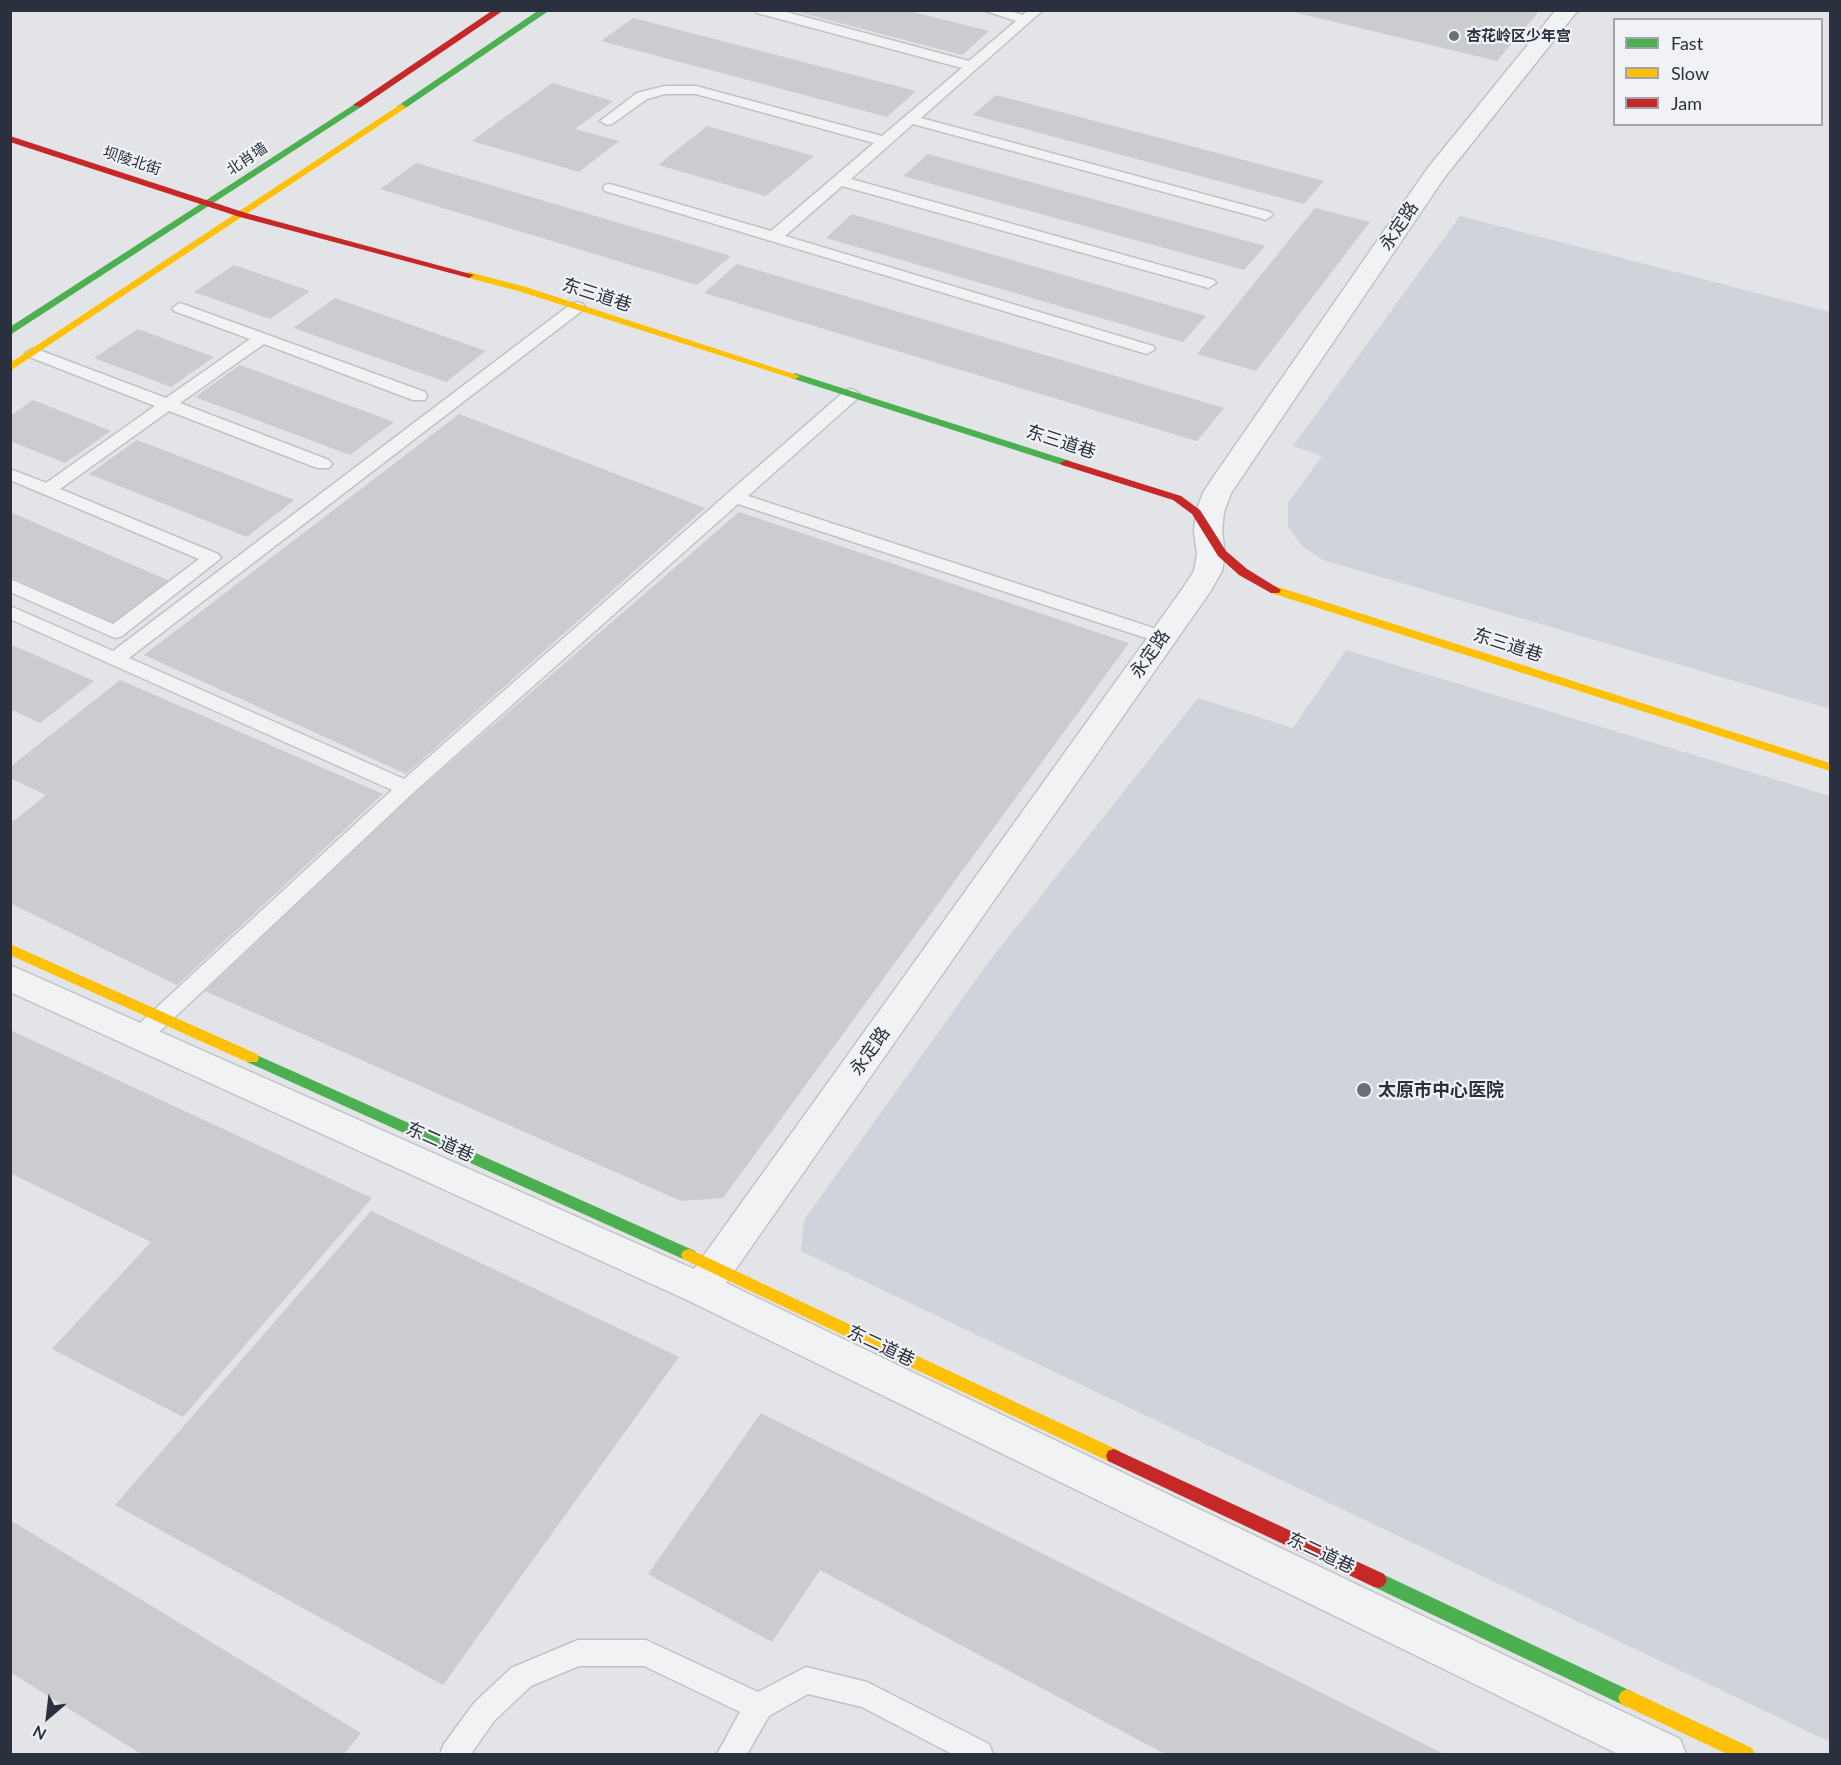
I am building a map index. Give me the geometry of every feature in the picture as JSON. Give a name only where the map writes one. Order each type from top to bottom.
[{"type":"street","name":"北肖墙","points":[[10,332],[209,204],[500,10]]},
{"type":"street","points":[[10,368],[546,10]]},
{"type":"street","name":"永定路","points":[[709,1279],[1208,571],[1211,554],[1208,531],[1210,512],[1216,493],[1428,184],[1568,10]]},
{"type":"street","name":"坝陵北街","points":[[10,139],[243,214]]},
{"type":"street","name":"东三道巷","points":[[243,214],[522,290],[1178,498],[1196,512],[1222,554],[1243,573],[1268,588],[1830,767]]},
{"type":"street","name":"东二道巷","points":[[10,949],[151,1026],[709,1279],[1746,1755]]},
{"type":"street","name":"东二道巷","points":[[10,977],[151,1026]]},
{"type":"street","name":"东二道巷","points":[[709,1279],[1664,1755]]},
{"type":"lane","points":[[762,10],[972,66]]},
{"type":"lane","points":[[989,10],[1031,15]]},
{"type":"lane","points":[[774,237],[1031,15]]},
{"type":"lane","points":[[607,120],[642,96],[665,90],[696,90],[884,141]]},
{"type":"lane","points":[[910,119],[1265,215]]},
{"type":"lane","points":[[839,180],[1208,283]]},
{"type":"lane","points":[[610,188],[1147,349]]},
{"type":"lane","points":[[116,658],[577,307]]},
{"type":"lane","points":[[180,308],[419,396]]},
{"type":"lane","points":[[48,489],[262,338]]},
{"type":"lane","points":[[33,353],[323,464]]},
{"type":"lane","points":[[151,1026],[406,788],[852,394]]},
{"type":"lane","points":[[10,474],[212,558],[115,632],[10,585]]},
{"type":"lane","points":[[734,497],[1162,638]]},
{"type":"lane","points":[[10,612],[406,788]]},
{"type":"lane","points":[[454,1755],[484,1712],[521,1677],[578,1653],[646,1653],[759,1707]]},
{"type":"lane","points":[[731,1755],[759,1707],[806,1680],[867,1695],[979,1755]]},
{"type":"shaded area","points":[[1460,216],[1830,312],[1830,709],[1323,560],[1302,546],[1288,527],[1288,503],[1322,456],[1293,446]]},
{"type":"shaded area","name":"太原市中心医院","points":[[1346,650],[1830,796],[1830,1742],[801,1251],[804,1220],[990,960],[1198,698],[1293,728]]},
{"type":"building","points":[[790,10],[905,10],[989,31],[962,55]]},
{"type":"building","name":"杏花岭区少年宫","points":[[1285,10],[1540,10],[1497,61]]},
{"type":"building","points":[[633,18],[916,91],[887,117],[601,41]]},
{"type":"building","points":[[552,83],[613,101],[575,129],[619,141],[579,172],[472,141]]},
{"type":"building","points":[[996,95],[1324,181],[1304,204],[973,115]]},
{"type":"building","points":[[707,126],[814,156],[766,196],[658,165]]},
{"type":"building","points":[[928,154],[1265,246],[1244,270],[903,176]]},
{"type":"building","points":[[416,163],[731,256],[697,285],[380,189]]},
{"type":"building","points":[[1315,208],[1370,222],[1256,371],[1197,354]]},
{"type":"building","points":[[852,214],[1206,316],[1183,342],[826,238]]},
{"type":"building","points":[[737,264],[1224,408],[1197,441],[704,293]]},
{"type":"building","points":[[234,265],[310,291],[270,319],[194,292]]},
{"type":"building","points":[[335,298],[486,351],[446,382],[293,328]]},
{"type":"building","points":[[138,329],[214,357],[171,387],[94,358]]},
{"type":"building","points":[[240,365],[394,422],[350,455],[195,397]]},
{"type":"building","points":[[33,400],[111,431],[65,463],[10,441],[10,416]]},
{"type":"building","points":[[459,414],[705,508],[406,774],[144,655]]},
{"type":"building","points":[[137,440],[294,500],[247,537],[89,474]]},
{"type":"building","points":[[10,512],[170,581],[114,623],[10,577]]},
{"type":"building","points":[[739,512],[1129,643],[723,1198],[681,1201],[205,991],[416,792]]},
{"type":"building","points":[[10,644],[94,681],[40,723],[10,709]]},
{"type":"building","points":[[120,680],[383,794],[177,985],[10,903],[10,824],[46,795],[10,778],[10,767]]},
{"type":"building","points":[[10,1030],[372,1198],[183,1417],[52,1349],[151,1242],[10,1173]]},
{"type":"building","points":[[371,1211],[679,1357],[443,1685],[115,1505]]},
{"type":"building","points":[[761,1413],[1444,1754],[1165,1754],[820,1570],[772,1642],[648,1574]]},
{"type":"building","points":[[10,1520],[361,1733],[344,1754],[141,1754],[10,1672]]},
{"type":"traffic: fast","points":[[401,107],[546,10]]},
{"type":"traffic: fast","points":[[10,332],[358,105]]},
{"type":"traffic: fast","points":[[795,376],[1066,463]]},
{"type":"traffic: fast","points":[[252,1058],[689,1255]]},
{"type":"traffic: fast","points":[[1378,1580],[1627,1698]]},
{"type":"traffic: slow","points":[[10,368],[401,107]]},
{"type":"traffic: slow","points":[[469,275],[522,289],[795,376]]},
{"type":"traffic: slow","points":[[1275,590],[1830,767]]},
{"type":"traffic: slow","points":[[10,949],[252,1058]]},
{"type":"traffic: slow","points":[[689,1255],[1114,1456]]},
{"type":"traffic: slow","points":[[1627,1698],[1746,1754]]},
{"type":"traffic: jam","points":[[358,105],[500,10]]},
{"type":"traffic: jam","points":[[10,139],[243,215],[469,275]]},
{"type":"traffic: jam","points":[[1066,463],[1177,498],[1196,512],[1222,553],[1243,572],[1275,590]]},
{"type":"traffic: jam","points":[[1114,1456],[1378,1580]]},
{"type":"place","name":"杏花岭区少年宫","points":[[1454,36]]},
{"type":"place","name":"太原市中心医院","points":[[1364,1090]]}]
